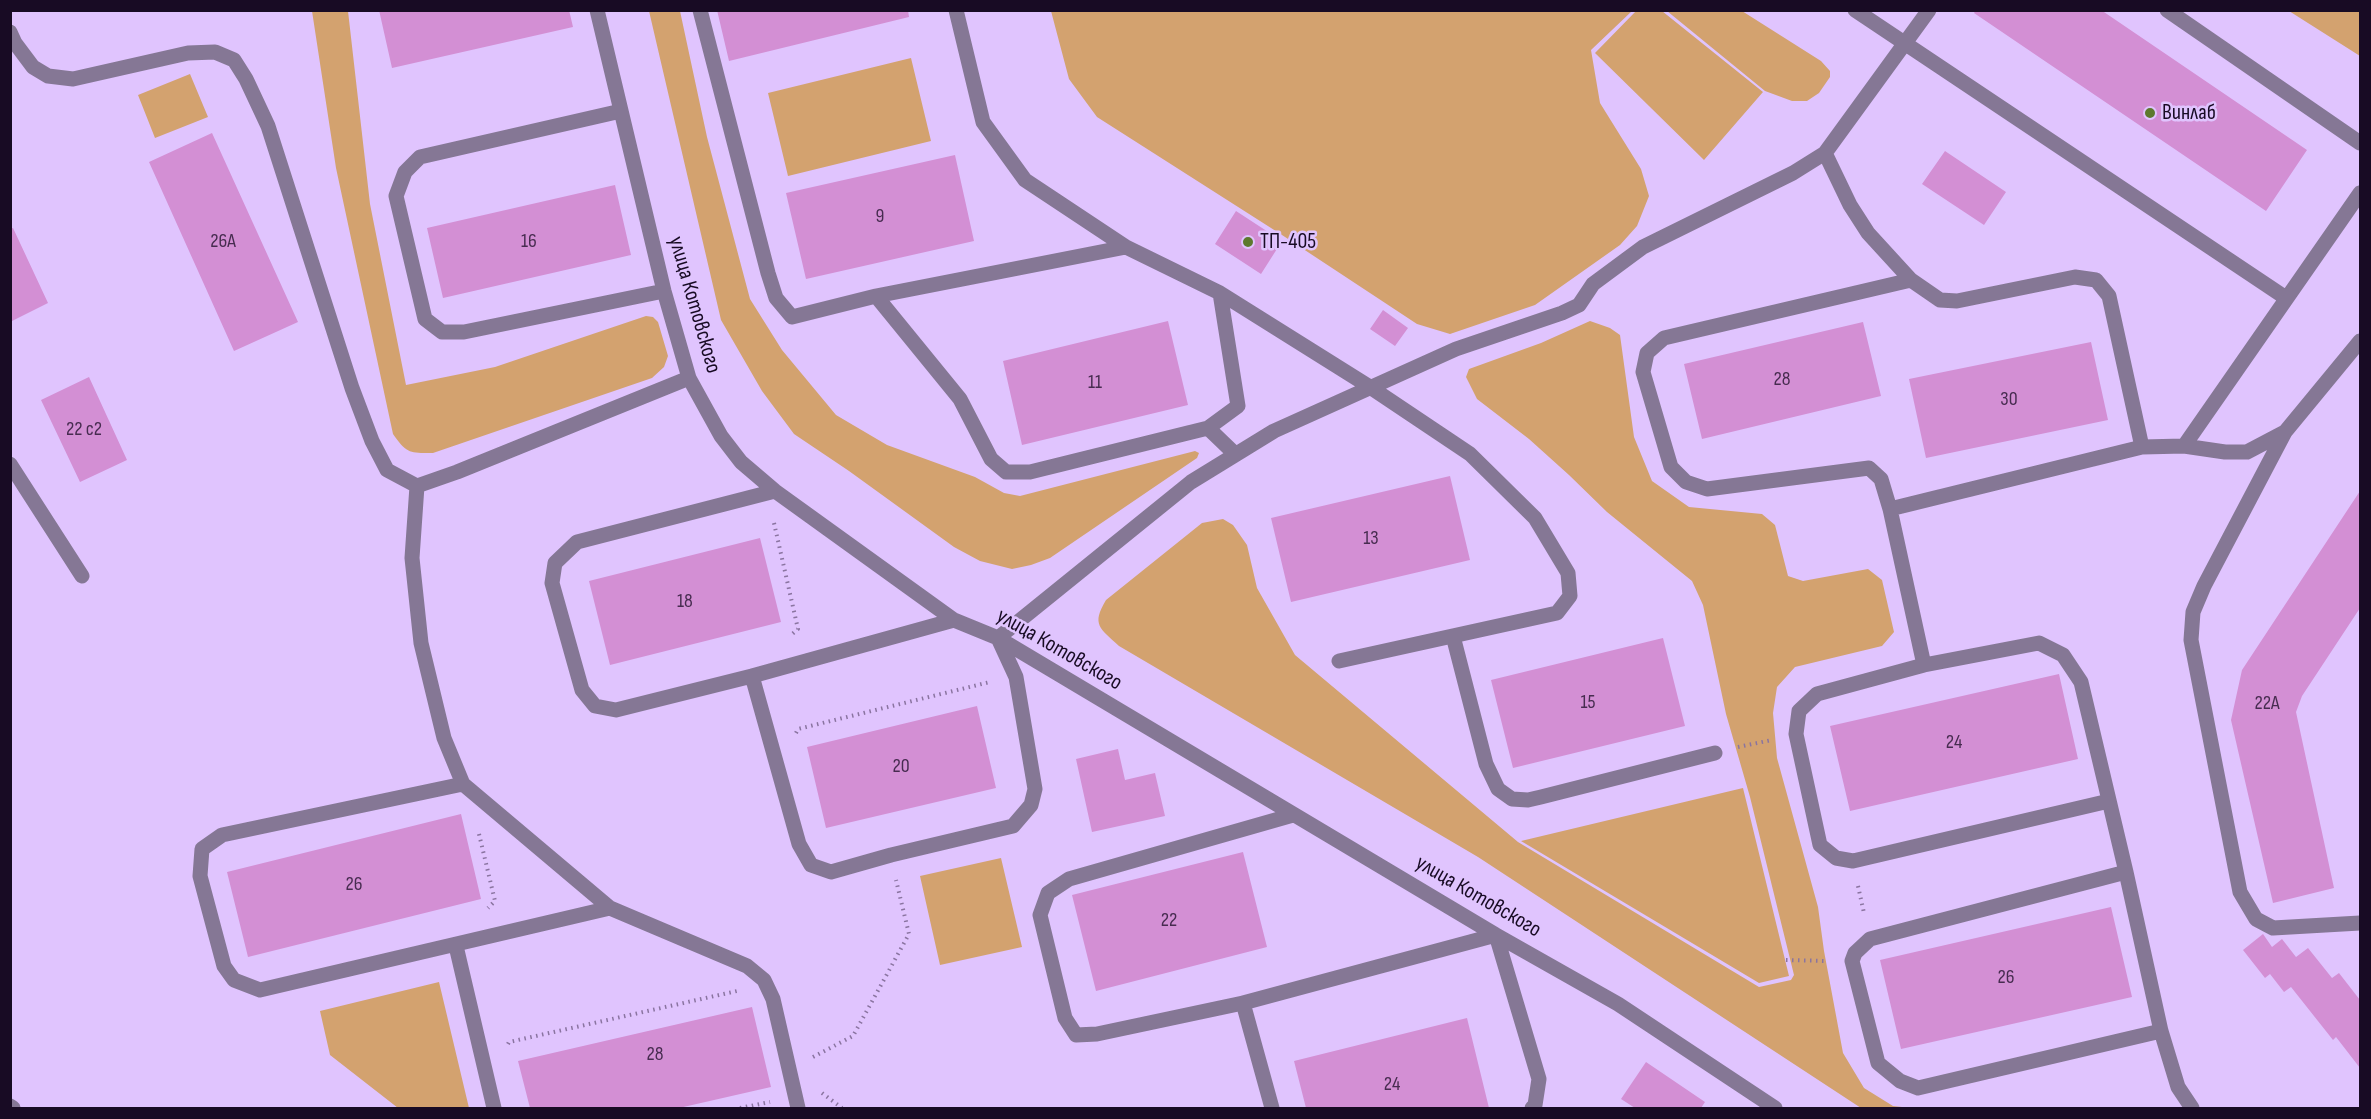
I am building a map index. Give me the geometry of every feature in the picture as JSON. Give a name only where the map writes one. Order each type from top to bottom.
[{"type":"lane","name":"улица Котовского","points":[[597,10],[664,291],[689,378],[721,436],[741,462],[771,492],[954,620],[998,638],[1496,935],[1618,1004],[1775,1108]]},
{"type":"lane","points":[[700,10],[776,298],[792,316],[876,296],[1126,247]]},
{"type":"lane","points":[[956,10],[983,122],[1025,180],[1126,247],[1220,293],[1370,387],[1470,454],[1535,518],[1568,573],[1570,596],[1557,613],[1339,661]]},
{"type":"lane","points":[[1855,10],[2286,297]]},
{"type":"lane","points":[[752,676],[799,844],[811,865],[831,872],[891,855],[1014,826],[1031,805],[1035,789],[1016,677],[998,638],[1191,482],[1274,431],[1456,349],[1579,305],[1593,284],[1643,247],[1793,173],[1825,153],[1929,10]]},
{"type":"lane","points":[[2168,10],[2361,142]]},
{"type":"lane","points":[[10,32],[15,43],[33,67],[48,76],[73,79],[188,53],[215,52],[234,60],[246,79],[268,126],[352,388],[372,441],[387,470],[417,486],[689,378]]},
{"type":"lane","points":[[621,111],[420,157],[405,172],[396,196],[425,319],[442,332],[464,332],[664,291]]},
{"type":"lane","points":[[1825,153],[1850,206],[1868,232],[1911,280],[1940,300],[1957,301],[2075,277],[2096,280],[2109,296],[2142,447]]},
{"type":"lane","points":[[2184,446],[2286,297],[2361,193]]},
{"type":"lane","points":[[1911,280],[1664,338],[1647,353],[1643,372],[1671,467],[1686,482],[1707,489],[1869,468],[1881,478],[1890,509],[1924,665]]},
{"type":"lane","points":[[876,296],[960,399],[991,459],[1006,472],[1030,472],[1208,428],[1238,406],[1220,293]]},
{"type":"lane","points":[[2361,341],[2285,432],[2204,586],[2193,612],[2191,640],[2240,892],[2256,919],[2273,928],[2361,923]]},
{"type":"lane","points":[[1208,428],[1235,454]]},
{"type":"lane","points":[[1890,509],[2142,447],[2184,446],[2247,452],[2285,432]]},
{"type":"lane","points":[[10,464],[82,576]]},
{"type":"lane","points":[[417,486],[412,558],[421,644],[444,738],[463,784],[610,908],[747,966],[764,980],[773,999],[791,1069],[798,1108]]},
{"type":"lane","points":[[771,492],[577,542],[555,563],[552,583],[582,690],[595,706],[616,710],[752,676],[954,620]]},
{"type":"lane","points":[[1453,636],[1486,764],[1498,789],[1512,799],[1528,800],[1715,753]]},
{"type":"lane","points":[[2109,801],[1853,861],[1836,858],[1820,845],[1796,734],[1799,711],[1817,694],[1924,665],[2039,643],[2063,654],[2081,682],[2127,872],[2161,1030],[2178,1087],[2192,1108]]},
{"type":"lane","points":[[463,784],[222,835],[202,849],[200,876],[224,966],[234,980],[260,990],[456,946],[610,908]]},
{"type":"lane","points":[[1293,814],[1069,879],[1048,893],[1040,915],[1065,1018],[1076,1035],[1097,1034],[1243,1003],[1496,935],[1539,1079],[1535,1105],[1532,1108]]},
{"type":"lane","points":[[2127,872],[1870,939],[1856,953],[1852,961],[1878,1063],[1900,1081],[1918,1088],[2161,1030]]},
{"type":"lane","points":[[456,946],[494,1108]]},
{"type":"lane","points":[[1243,1003],[1272,1108]]},
{"type":"path","points":[[771,492],[798,629],[786,639]]},
{"type":"path","points":[[794,736],[798,729],[1016,677]]},
{"type":"path","points":[[1715,753],[1796,734]]},
{"type":"path","points":[[479,833],[495,901],[486,911]]},
{"type":"path","points":[[791,1069],[853,1036],[909,934],[891,855]]},
{"type":"path","points":[[1853,861],[1870,939]]},
{"type":"path","points":[[1786,960],[1852,961]]},
{"type":"path","points":[[505,1049],[509,1042],[747,989]]},
{"type":"shaded area","points":[[1637,10],[1662,11],[1763,92],[1704,160],[1595,53]]},
{"type":"shaded area","points":[[312,11],[348,11],[370,204],[406,385],[495,367],[646,316],[653,317],[658,322],[668,356],[664,367],[652,378],[433,453],[410,451],[402,445],[393,434],[336,168]]},
{"type":"shaded area","points":[[649,11],[680,11],[707,137],[750,299],[782,350],[836,415],[887,445],[975,477],[1004,493],[1020,496],[1195,451],[1199,453],[1197,458],[1050,558],[1012,569],[980,561],[954,547],[794,434],[762,391],[721,320]]},
{"type":"shaded area","points":[[1051,11],[1632,11],[1591,50],[1600,103],[1641,169],[1649,196],[1637,226],[1620,245],[1535,305],[1450,334],[1417,324],[1097,117],[1069,79]]},
{"type":"shaded area","points":[[1667,11],[1742,11],[1821,61],[1830,71],[1830,77],[1819,93],[1807,101],[1792,101],[1765,91]]},
{"type":"shaded area","points":[[2289,11],[2360,11],[2360,56]]},
{"type":"shaded area","points":[[911,58],[931,141],[788,176],[768,93]]},
{"type":"shaded area","points":[[190,74],[208,117],[155,138],[138,95]]},
{"type":"shaded area","points":[[1590,321],[1610,328],[1620,335],[1634,437],[1652,481],[1689,507],[1762,514],[1775,525],[1788,576],[1803,581],[1868,569],[1882,580],[1894,632],[1882,646],[1795,667],[1777,687],[1773,713],[1777,758],[1818,907],[1843,1053],[1864,1088],[1893,1106],[1911,1108],[1861,1108],[1478,857],[1119,646],[1100,626],[1099,615],[1106,600],[1202,523],[1223,519],[1233,525],[1247,545],[1257,588],[1295,655],[1518,842],[1759,987],[1791,980],[1794,975],[1750,797],[1726,714],[1703,605],[1692,581],[1607,512],[1529,439],[1477,399],[1466,377],[1469,369],[1541,343]]},
{"type":"shaded area","points":[[1743,788],[1789,976],[1759,983],[1521,841]]},
{"type":"shaded area","points":[[1001,858],[1022,947],[940,965],[920,876]]},
{"type":"shaded area","points":[[439,982],[469,1108],[398,1108],[330,1055],[320,1011]]},
{"type":"building","points":[[379,10],[569,10],[573,27],[392,68]]},
{"type":"building","points":[[717,10],[908,10],[909,17],[729,61]]},
{"type":"building","points":[[1976,10],[2101,10],[2307,150],[2266,211],[1974,13]]},
{"type":"building","points":[[212,133],[298,322],[234,351],[149,162]]},
{"type":"building","points":[[1945,151],[2006,192],[1984,225],[1922,184]]},
{"type":"building","points":[[955,155],[974,241],[806,279],[786,193]]},
{"type":"building","points":[[615,185],[631,255],[443,298],[427,228]]},
{"type":"building","name":"ТП-405","points":[[1236,211],[1282,241],[1261,274],[1215,244]]},
{"type":"building","points":[[13,228],[48,303],[10,322],[10,229]]},
{"type":"building","points":[[1383,310],[1408,328],[1395,346],[1370,329]]},
{"type":"building","points":[[1168,321],[1188,405],[1022,445],[1003,361]]},
{"type":"building","points":[[1863,322],[1881,396],[1702,439],[1684,364]]},
{"type":"building","points":[[2091,342],[2108,420],[1926,458],[1909,379]]},
{"type":"building","points":[[89,377],[127,460],[80,482],[41,400]]},
{"type":"building","points":[[1450,476],[1470,560],[1291,602],[1271,518]]},
{"type":"building","points":[[2360,491],[2360,608],[2302,696],[2296,712],[2334,888],[2273,903],[2231,720],[2242,670]]},
{"type":"building","points":[[760,538],[781,622],[610,665],[589,581]]},
{"type":"building","points":[[1663,638],[1685,726],[1513,768],[1491,680]]},
{"type":"building","points":[[2059,674],[2078,759],[1850,811],[1830,726]]},
{"type":"building","points":[[977,706],[996,788],[826,828],[807,747]]},
{"type":"building","points":[[1118,749],[1125,780],[1155,773],[1165,816],[1092,832],[1076,759]]},
{"type":"building","points":[[461,814],[481,899],[248,957],[227,872]]},
{"type":"building","points":[[1243,852],[1267,947],[1096,991],[1072,895]]},
{"type":"building","points":[[2111,907],[2132,997],[1901,1049],[1880,960]]},
{"type":"building","points":[[2263,934],[2272,947],[2282,939],[2296,957],[2308,948],[2332,978],[2339,973],[2360,1000],[2360,1068],[2336,1037],[2333,1040],[2291,987],[2284,992],[2270,974],[2265,978],[2243,950]]},
{"type":"building","points":[[752,1007],[771,1087],[679,1108],[530,1108],[518,1061]]},
{"type":"building","points":[[1467,1018],[1489,1108],[1306,1108],[1294,1061]]},
{"type":"building","points":[[1646,1062],[1705,1102],[1701,1108],[1635,1108],[1621,1099]]},
{"type":"place","name":"Винлаб","points":[[2150,113]]},
{"type":"place","name":"ТП-405","points":[[1248,242]]}]
